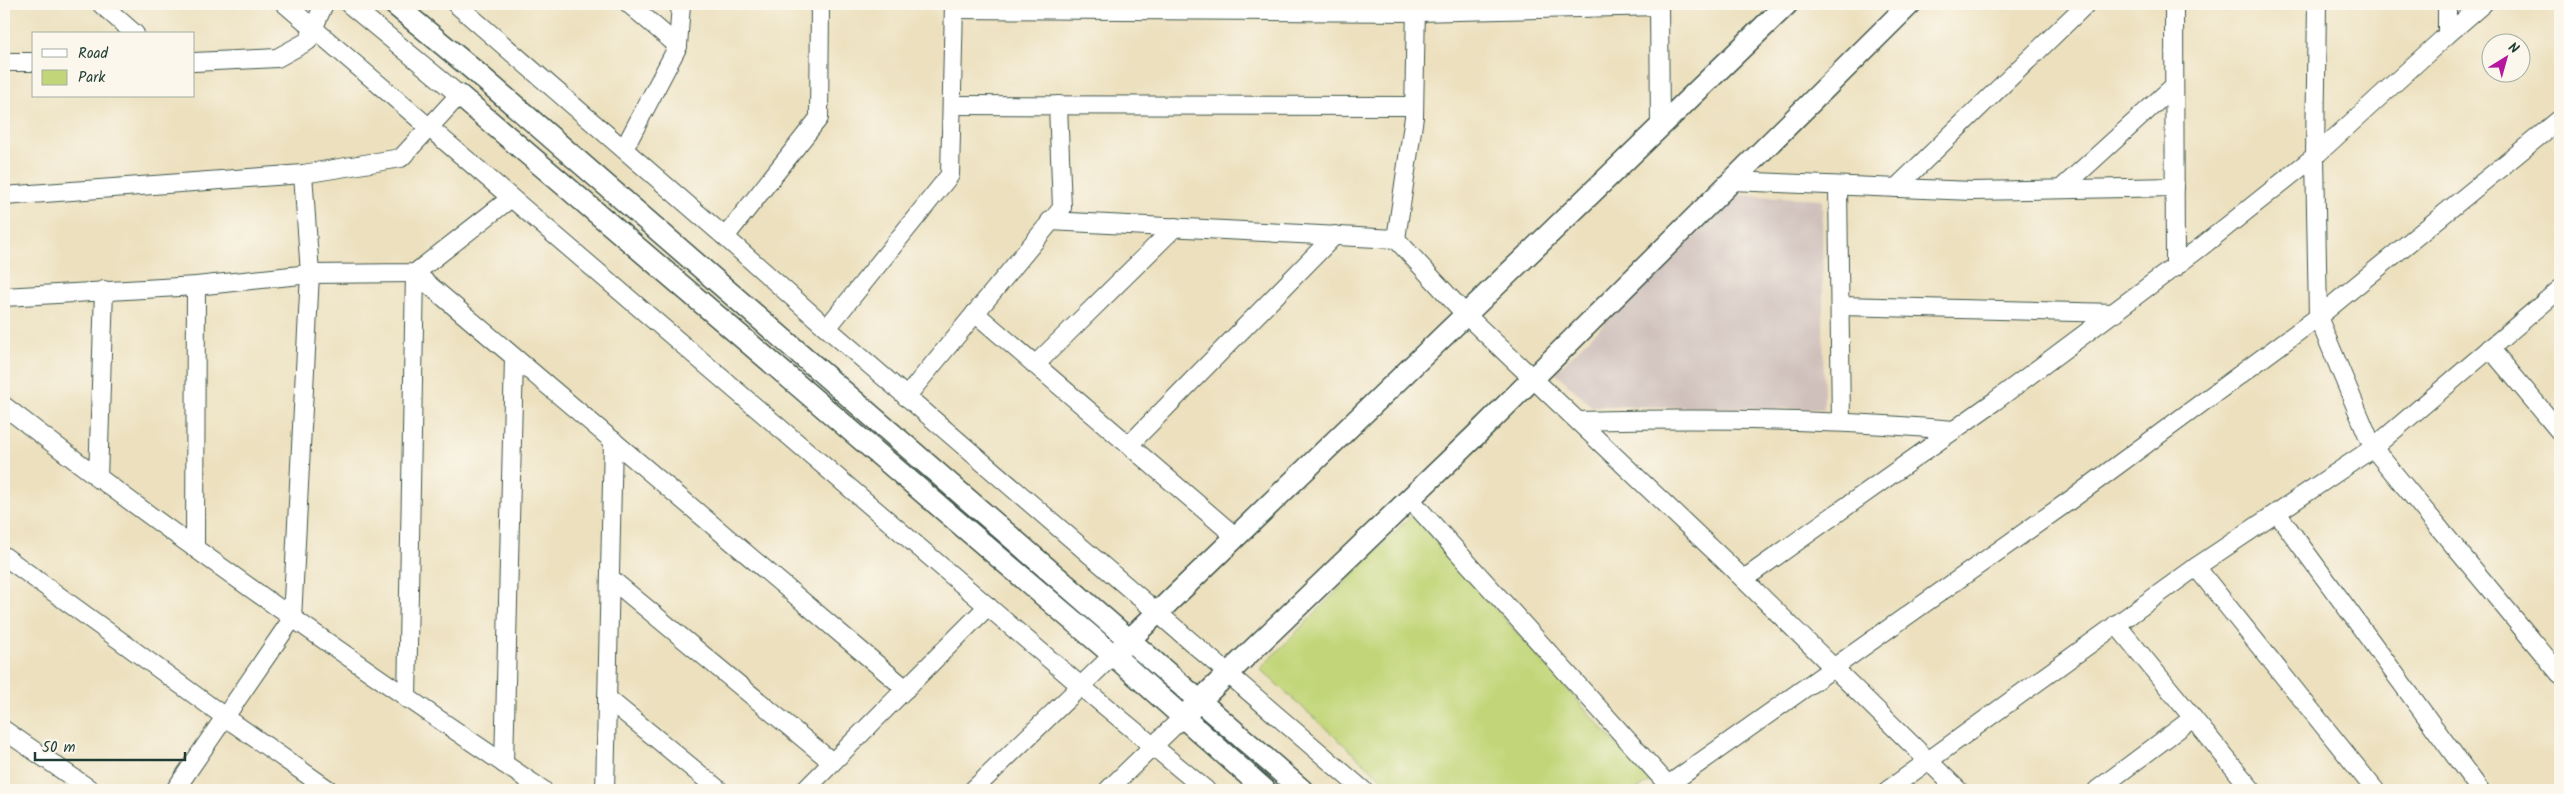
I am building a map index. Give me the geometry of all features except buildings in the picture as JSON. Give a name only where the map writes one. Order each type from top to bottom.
[{"type":"street","points":[[101,4],[133,32]]},
{"type":"street","points":[[285,4],[1082,687],[1206,790]]},
{"type":"street","points":[[195,62],[277,58],[308,41],[324,4]]},
{"type":"street","points":[[349,4],[458,94],[1113,655],[1265,790]]},
{"type":"street","points":[[394,4],[1130,639],[1302,790]]},
{"type":"street","points":[[456,4],[906,397],[1363,790]]},
{"type":"street","points":[[629,4],[678,46]]},
{"type":"street","points":[[624,149],[678,46],[681,4]]},
{"type":"street","points":[[725,237],[819,118],[820,4]]},
{"type":"street","points":[[973,790],[1082,687],[1787,4]]},
{"type":"street","points":[[1108,790],[1534,378],[1910,4]]},
{"type":"street","points":[[1896,188],[2086,4]]},
{"type":"street","points":[[2174,4],[2175,268]]},
{"type":"street","points":[[2317,4],[2315,156],[2318,317],[2373,448],[2560,674]]},
{"type":"street","points":[[2447,4],[2447,35]]},
{"type":"street","points":[[1744,579],[1954,430],[2175,268],[2315,156],[2483,4]]},
{"type":"street","points":[[827,328],[950,175],[954,6],[1416,8],[1659,5],[1660,127]]},
{"type":"street","points":[[1396,239],[1414,106],[1416,8]]},
{"type":"street","points":[[4,48],[19,62]]},
{"type":"street","points":[[2061,189],[2174,86]]},
{"type":"street","points":[[4,196],[130,185],[303,174],[401,158],[458,94]]},
{"type":"street","points":[[952,106],[1414,106]]},
{"type":"street","points":[[906,397],[1062,208],[1058,106]]},
{"type":"street","points":[[1410,499],[1664,788],[2069,501],[2318,317],[2560,119]]},
{"type":"street","points":[[175,790],[292,619],[310,274],[303,174]]},
{"type":"street","points":[[1731,181],[1972,191],[2175,187]]},
{"type":"street","points":[[1838,186],[1841,422]]},
{"type":"street","points":[[4,297],[196,286],[310,274],[415,273],[511,198]]},
{"type":"street","points":[[1050,221],[1396,239],[1466,316],[1579,420],[1958,790]]},
{"type":"street","points":[[1035,365],[1175,227]]},
{"type":"street","points":[[1129,445],[1335,235]]},
{"type":"street","points":[[415,273],[906,689]]},
{"type":"street","points":[[407,698],[415,273]]},
{"type":"street","points":[[194,546],[196,286]]},
{"type":"street","points":[[1888,790],[2196,567],[2373,448],[2560,289]]},
{"type":"street","points":[[98,479],[104,290]]},
{"type":"street","points":[[1840,306],[2116,313]]},
{"type":"street","points":[[975,314],[1236,537]]},
{"type":"street","points":[[2490,348],[2560,432]]},
{"type":"street","points":[[504,764],[514,358]]},
{"type":"street","points":[[4,406],[98,479],[194,546],[292,619],[542,790]]},
{"type":"street","points":[[1579,420],[1646,419],[1841,422],[1954,430]]},
{"type":"street","points":[[605,790],[613,440]]},
{"type":"street","points":[[2278,513],[2480,790]]},
{"type":"street","points":[[4,556],[225,717],[329,790]]},
{"type":"street","points":[[2196,567],[2375,790]]},
{"type":"street","points":[[610,578],[832,762]]},
{"type":"street","points":[[804,790],[988,606]]},
{"type":"street","points":[[2116,624],[2252,790]]},
{"type":"street","points":[[607,698],[719,790]]},
{"type":"street","points":[[2097,790],[2193,718]]},
{"type":"street","points":[[4,730],[91,790]]},
{"type":"shaded area","points":[[1736,195],[1822,199],[1824,409],[1591,406],[1555,372]]},
{"type":"green space","points":[[1412,515],[1650,782],[1636,790],[1394,790],[1260,669]]}]
